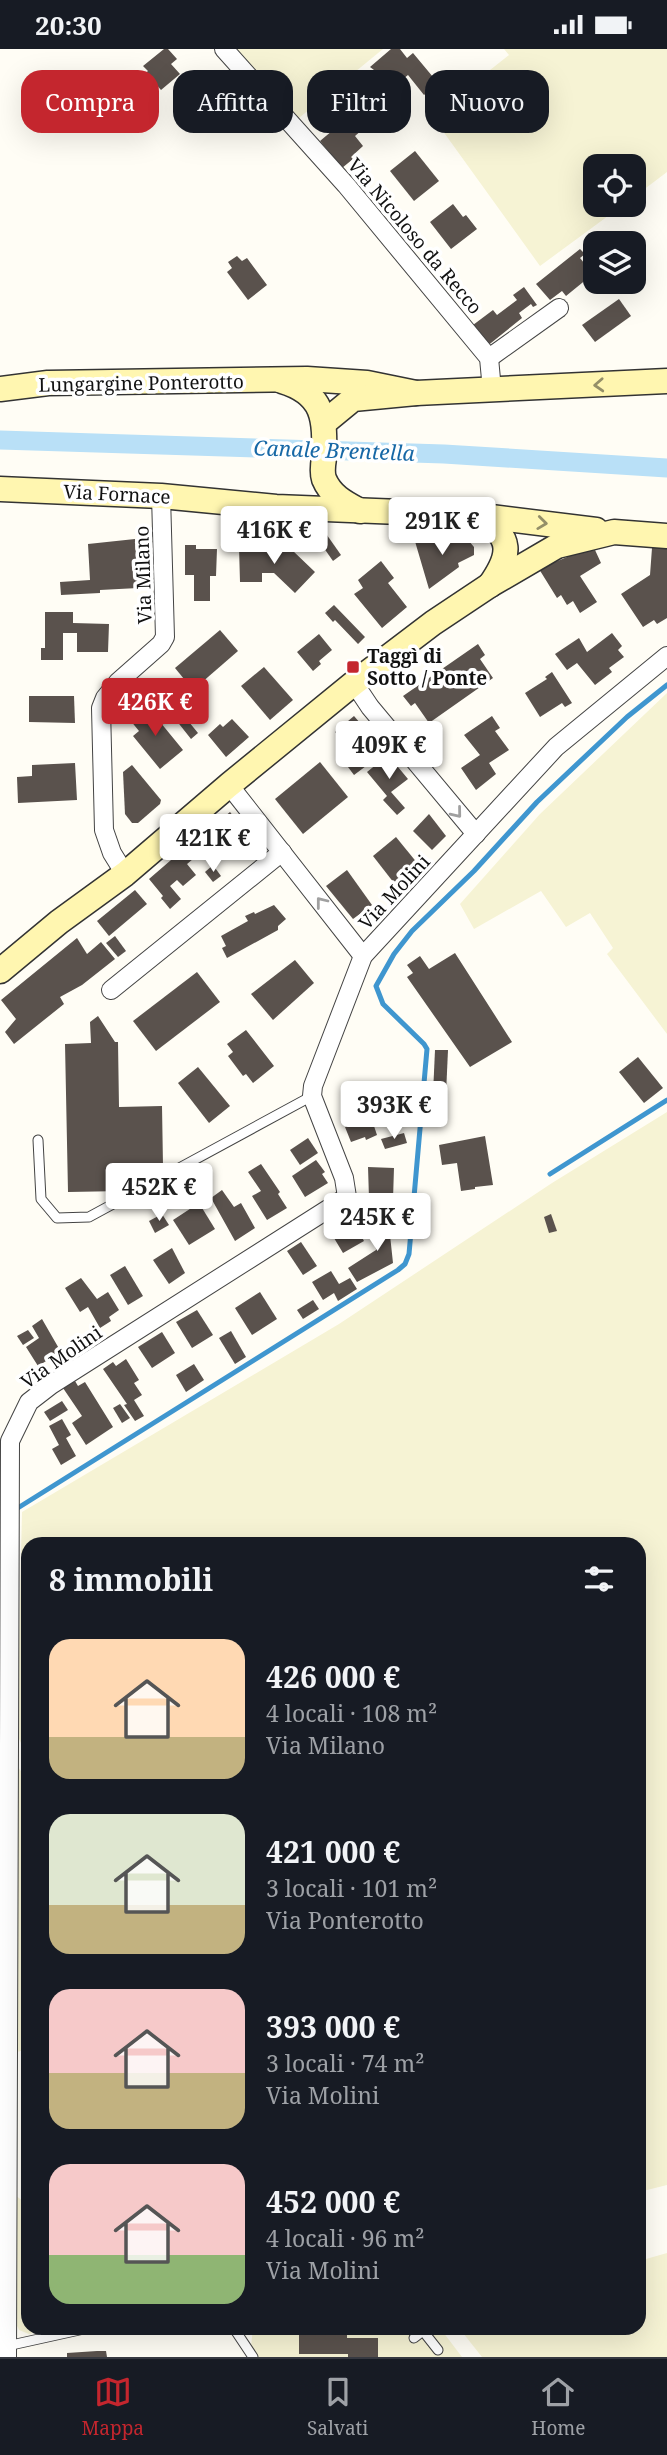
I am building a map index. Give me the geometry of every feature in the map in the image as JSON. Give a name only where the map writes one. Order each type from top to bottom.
[{"type":"main road","name":"Lungargine Ponterotto","points":[[0,389],[48,383],[334,379],[416,393]]},
{"type":"main road","name":"Lungargine Ponterotto","points":[[281,381],[300,386],[316,402],[325,426],[353,399],[416,393],[667,381]]},
{"type":"main road","points":[[325,426],[323,475],[337,498],[361,511]]},
{"type":"main road","name":"Via Fornace","points":[[276,507],[310,493],[323,475]]},
{"type":"main road","name":"Via Fornace","points":[[0,489],[161,496],[276,507],[475,515],[667,536]]},
{"type":"main road","points":[[475,515],[497,529],[505,544],[505,561],[490,585]]},
{"type":"main road","points":[[0,971],[59,922],[125,874],[354,683],[433,623],[490,585],[557,546],[614,532]]},
{"type":"street","name":"Via Nicoloso da Recco","points":[[223,49],[346,185],[489,358]]},
{"type":"street","points":[[492,390],[489,358],[559,308]]},
{"type":"street","name":"Via Milano","points":[[125,874],[112,853],[104,830],[102,708],[110,690],[161,644],[165,637],[161,496]]},
{"type":"street","name":"Via Molini","points":[[7,2351],[9,1441],[29,1402],[51,1385],[347,1197],[344,1178],[312,1096],[313,1086],[363,956],[556,747],[667,656]]},
{"type":"street","points":[[354,683],[370,707],[476,834]]},
{"type":"street","points":[[229,785],[363,956]]},
{"type":"street","points":[[111,990],[282,852]]},
{"type":"lane","points":[[38,1140],[41,1199],[57,1218],[89,1217],[312,1096]]},
{"type":"lane","points":[[7,2351],[64,2335]]},
{"type":"lane","points":[[238,2335],[253,2357]]},
{"type":"lane","points":[[414,2338],[417,2335]]},
{"type":"lane","points":[[427,2335],[438,2350]]},
{"type":"shaded area","points":[[231,49],[383,49],[357,70],[307,70],[307,111],[294,122],[293,70],[249,70]]},
{"type":"shaded area","points":[[504,49],[667,49],[667,172],[646,188],[646,154],[583,154],[583,217],[607,217],[588,231],[583,231],[583,234],[540,266],[444,133],[549,133],[549,70],[490,70],[509,55]]},
{"type":"shaded area","points":[[667,693],[667,1034],[607,954],[613,948],[590,913],[566,927],[541,891],[474,929],[460,904],[540,814]]},
{"type":"shaded area","points":[[667,1112],[667,2185],[646,2190],[646,1537],[21,1537],[22,1512],[339,1324],[552,1183]]},
{"type":"shaded area","points":[[21,1557],[21,1743],[17,1735]]},
{"type":"shaded area","points":[[17,1766],[21,1771],[21,2051],[17,2052]]},
{"type":"shaded area","points":[[15,2195],[21,2200],[21,2331],[14,2319]]},
{"type":"shaded area","points":[[667,2253],[667,2357],[482,2357],[465,2335],[646,2335],[646,2259]]},
{"type":"shaded area","points":[[252,2335],[445,2335],[462,2357],[250,2357]]},
{"type":"building","points":[[164,49],[168,49],[177,59],[171,64],[176,70],[173,70],[173,80],[161,90],[159,70],[147,70],[143,66]]},
{"type":"building","points":[[391,49],[400,49],[407,58],[413,53],[427,70],[425,70],[425,94],[411,79],[411,70],[374,70],[370,67]]},
{"type":"building","points":[[330,133],[358,133],[355,136],[363,146],[342,168],[320,141]]},
{"type":"building","points":[[415,151],[439,181],[414,201],[390,171]]},
{"type":"building","points":[[453,204],[477,229],[451,249],[430,222]]},
{"type":"building","points":[[580,249],[583,252],[580,258],[583,262],[583,282],[566,296],[562,291],[550,300],[536,284]]},
{"type":"building","points":[[237,256],[242,261],[247,258],[267,285],[248,300],[227,272],[232,268],[228,262]]},
{"type":"building","points":[[524,287],[537,305],[533,307],[531,304],[519,313],[522,318],[486,347],[469,328],[493,310],[497,315],[517,300],[513,295]]},
{"type":"building","points":[[619,299],[631,316],[595,342],[582,325]]},
{"type":"building","points":[[322,528],[341,555],[333,561],[314,534]]},
{"type":"building","points":[[414,538],[451,539],[452,543],[469,541],[474,547],[474,555],[458,563],[459,567],[429,589]]},
{"type":"building","points":[[135,539],[138,588],[61,595],[60,582],[90,580],[88,544]]},
{"type":"building","points":[[185,545],[196,545],[196,549],[217,549],[216,576],[210,576],[210,601],[194,601],[194,575],[185,575]]},
{"type":"building","points":[[239,547],[292,547],[315,572],[295,593],[274,573],[262,573],[262,582],[240,582]]},
{"type":"building","points":[[652,548],[667,548],[667,618],[657,624],[654,620],[643,627],[621,594],[650,575]]},
{"type":"building","points":[[595,550],[601,563],[580,576],[597,602],[580,613],[573,601],[567,605],[561,595],[557,598],[539,569],[574,554]]},
{"type":"building","points":[[381,561],[394,578],[388,583],[407,607],[382,628],[354,594],[363,588],[358,580]]},
{"type":"building","points":[[334,605],[365,637],[358,644],[325,613]]},
{"type":"building","points":[[45,612],[73,612],[73,623],[109,624],[108,652],[77,652],[77,633],[63,633],[63,660],[41,660],[41,648],[45,648]]},
{"type":"building","points":[[220,630],[238,651],[193,690],[175,668]]},
{"type":"building","points":[[612,633],[622,646],[618,650],[624,657],[609,668],[612,672],[595,685],[577,663],[567,670],[555,654],[579,638],[587,652]]},
{"type":"building","points":[[319,634],[332,650],[319,661],[321,664],[313,671],[297,652]]},
{"type":"building","points":[[478,644],[485,655],[480,659],[493,678],[429,723],[415,703],[411,706],[403,696]]},
{"type":"building","points":[[264,667],[293,700],[270,720],[241,686]]},
{"type":"building","points":[[552,672],[572,703],[565,707],[562,703],[540,717],[525,693],[547,679],[545,677]]},
{"type":"building","points":[[182,694],[189,704],[175,715],[168,705]]},
{"type":"building","points":[[29,696],[74,696],[75,723],[29,722]]},
{"type":"building","points":[[147,706],[183,750],[160,769],[133,736],[139,731],[130,720]]},
{"type":"building","points":[[187,710],[194,719],[189,722],[198,733],[191,739],[176,720]]},
{"type":"building","points":[[354,716],[373,738],[355,752],[366,766],[354,775],[339,755],[348,748],[335,732]]},
{"type":"building","points":[[492,716],[500,728],[495,731],[509,750],[489,763],[496,774],[476,790],[461,768],[480,755],[464,735]]},
{"type":"building","points":[[232,719],[249,737],[226,757],[208,735],[220,724],[223,727]]},
{"type":"building","points":[[388,755],[408,779],[391,792],[405,808],[397,815],[383,800],[387,796],[367,772]]},
{"type":"building","points":[[320,762],[348,797],[303,834],[275,799]]},
{"type":"building","points":[[75,763],[77,800],[18,803],[17,777],[32,776],[32,765]]},
{"type":"building","points":[[132,765],[161,800],[160,804],[138,823],[132,823],[125,814],[123,772]]},
{"type":"building","points":[[230,812],[241,826],[205,856],[194,842]]},
{"type":"building","points":[[429,814],[446,836],[432,850],[413,831]]},
{"type":"building","points":[[396,837],[418,864],[394,883],[373,856]]},
{"type":"building","points":[[181,845],[193,859],[187,864],[196,875],[183,886],[177,880],[170,886],[181,899],[170,909],[149,879],[178,854],[175,851]]},
{"type":"building","points":[[213,865],[221,876],[213,882],[205,872]]},
{"type":"building","points":[[347,870],[372,905],[353,919],[326,886]]},
{"type":"building","points":[[135,890],[147,904],[109,936],[97,921]]},
{"type":"building","points":[[274,905],[286,919],[278,926],[278,930],[227,958],[222,948],[226,946],[221,936],[248,921],[245,916]]},
{"type":"building","points":[[115,936],[126,951],[118,957],[106,943]]},
{"type":"building","points":[[77,938],[87,954],[101,942],[115,959],[82,985],[60,997],[64,1004],[14,1044],[5,1032],[16,1019],[1,1000]]},
{"type":"building","points":[[455,953],[512,1042],[470,1067],[407,977],[413,973],[407,965],[420,956],[429,969]]},
{"type":"building","points":[[295,960],[314,983],[273,1020],[251,994]]},
{"type":"building","points":[[197,972],[220,1002],[156,1051],[133,1021]]},
{"type":"building","points":[[98,1016],[115,1042],[118,1042],[119,1107],[162,1106],[163,1166],[123,1191],[68,1192],[65,1044],[91,1043],[90,1022]]},
{"type":"building","points":[[246,1030],[274,1066],[253,1083],[246,1074],[243,1076],[228,1056],[233,1052],[227,1044]]},
{"type":"building","points":[[435,1050],[448,1050],[446,1094],[433,1094]]},
{"type":"building","points":[[638,1057],[663,1088],[644,1103],[619,1072]]},
{"type":"building","points":[[198,1067],[230,1106],[209,1123],[178,1083]]},
{"type":"building","points":[[377,1083],[384,1102],[357,1111],[352,1095]]},
{"type":"building","points":[[401,1088],[405,1098],[393,1102],[389,1092]]},
{"type":"building","points":[[371,1117],[377,1135],[351,1142],[345,1127]]},
{"type":"building","points":[[404,1133],[407,1143],[385,1149],[381,1139]]},
{"type":"building","points":[[485,1136],[493,1185],[461,1191],[457,1163],[442,1165],[439,1145]]},
{"type":"building","points":[[308,1138],[318,1153],[300,1165],[290,1150]]},
{"type":"building","points":[[316,1160],[325,1172],[322,1174],[328,1183],[305,1197],[292,1176]]},
{"type":"building","points":[[261,1164],[280,1192],[278,1194],[287,1208],[267,1220],[252,1196],[261,1191],[248,1172]]},
{"type":"building","points":[[368,1167],[394,1168],[393,1199],[369,1198]]},
{"type":"building","points":[[222,1190],[234,1207],[241,1203],[255,1228],[235,1241],[211,1198]]},
{"type":"building","points":[[199,1203],[215,1229],[189,1245],[173,1220]]},
{"type":"building","points":[[162,1214],[169,1225],[155,1233],[149,1221]]},
{"type":"building","points":[[551,1214],[557,1231],[549,1233],[544,1217]]},
{"type":"building","points":[[345,1217],[353,1230],[357,1228],[364,1241],[343,1253],[328,1228]]},
{"type":"building","points":[[395,1219],[397,1234],[390,1235],[393,1263],[357,1282],[348,1268],[376,1250],[374,1231],[382,1229],[381,1221]]},
{"type":"building","points":[[301,1242],[317,1266],[303,1275],[287,1251]]},
{"type":"building","points":[[172,1248],[185,1273],[169,1284],[153,1260]]},
{"type":"building","points":[[125,1266],[143,1296],[128,1305],[110,1275]]},
{"type":"building","points":[[331,1271],[339,1284],[350,1278],[357,1289],[338,1301],[334,1293],[323,1300],[312,1282]]},
{"type":"building","points":[[81,1278],[97,1299],[108,1292],[119,1310],[109,1317],[111,1321],[100,1328],[88,1307],[80,1312],[65,1288]]},
{"type":"building","points":[[260,1292],[277,1319],[252,1335],[235,1308]]},
{"type":"building","points":[[313,1300],[319,1309],[303,1319],[297,1310]]},
{"type":"building","points":[[197,1310],[213,1335],[192,1348],[176,1322]]},
{"type":"building","points":[[42,1319],[61,1352],[38,1366],[26,1347],[39,1338],[32,1326]]},
{"type":"building","points":[[28,1330],[34,1338],[23,1345],[17,1336]]},
{"type":"building","points":[[231,1331],[246,1357],[235,1364],[219,1338]]},
{"type":"building","points":[[162,1332],[175,1353],[152,1368],[138,1347]]},
{"type":"building","points":[[126,1359],[139,1380],[134,1383],[142,1395],[134,1400],[144,1416],[135,1421],[103,1369],[113,1362],[116,1366]]},
{"type":"building","points":[[194,1364],[204,1380],[186,1392],[176,1375]]},
{"type":"building","points":[[75,1381],[78,1386],[85,1382],[113,1427],[86,1445],[72,1423],[82,1416],[63,1388]]},
{"type":"building","points":[[62,1401],[68,1410],[50,1421],[44,1412]]},
{"type":"building","points":[[120,1404],[130,1418],[122,1423],[113,1408]]},
{"type":"building","points":[[62,1419],[71,1435],[66,1438],[76,1456],[61,1465],[52,1449],[59,1445],[49,1426]]},
{"type":"building","points":[[299,2335],[378,2338],[378,2357],[299,2354]]},
{"type":"building","points":[[106,2351],[107,2357],[67,2357],[67,2353]]},
{"type":"waterway","name":"Canale Brentella","points":[[0,440],[444,454],[667,468]]},
{"type":"waterway","points":[[13,1511],[405,1264],[409,1254],[427,1049],[383,1004],[376,986],[394,954],[412,931],[474,871],[537,802],[627,717],[667,685]]},
{"type":"waterway","points":[[550,1174],[667,1100]]},
{"type":"place","name":"Taggì di Sotto / Ponte","points":[[353,667]]}]
